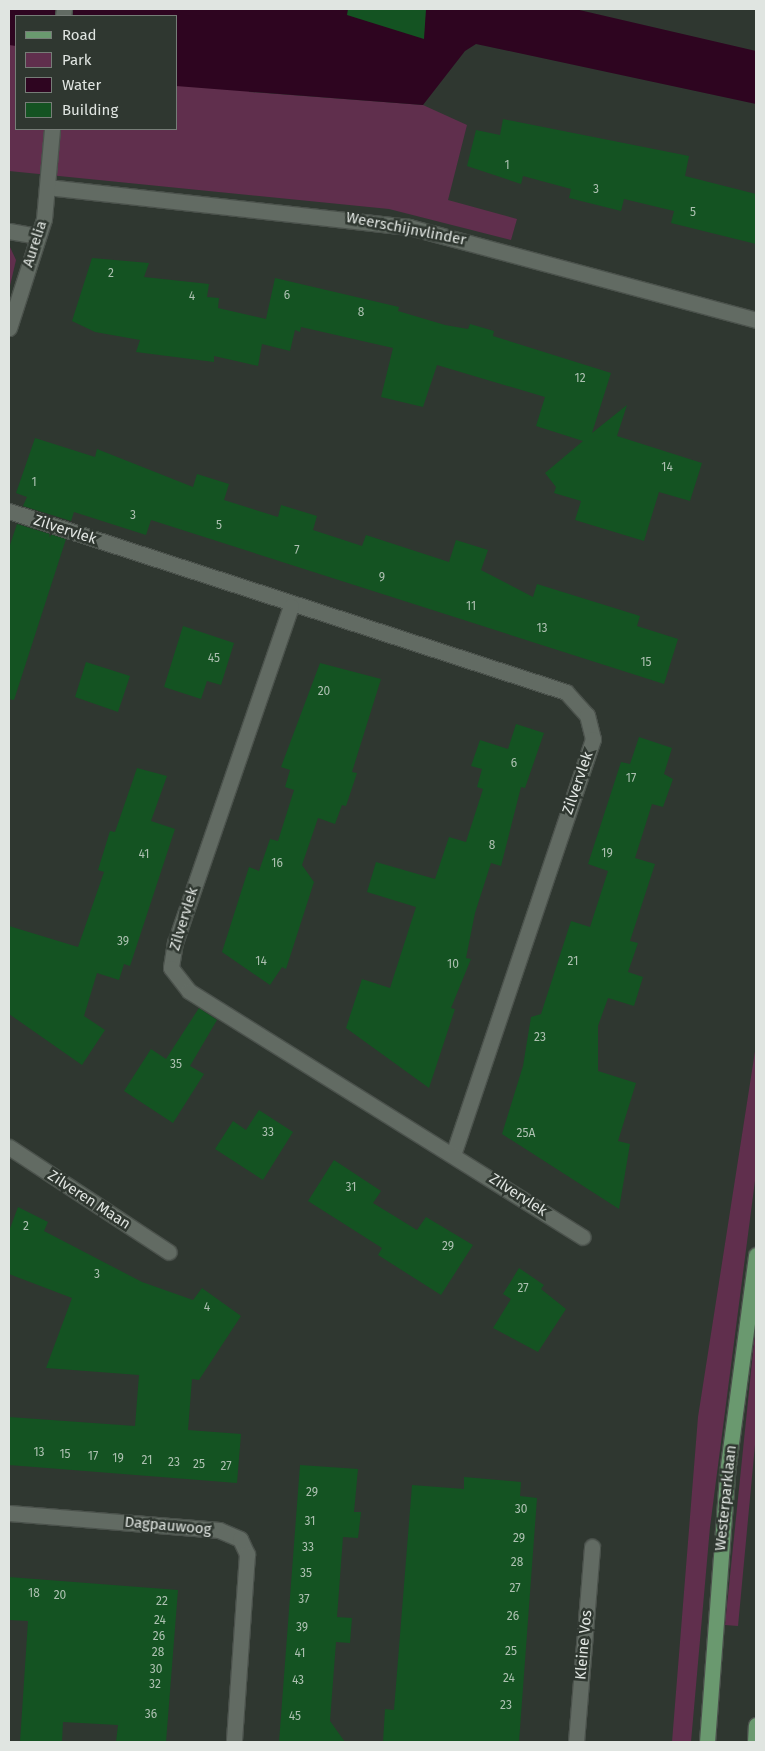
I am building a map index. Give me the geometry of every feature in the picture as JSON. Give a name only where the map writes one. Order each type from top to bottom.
[{"type":"main road","name":"Westerparklaan","points":[[707,1742],[727,1473],[756,1255]]},
{"type":"main road","points":[[755,1742],[756,1725]]},
{"type":"street","name":"Aurelia","points":[[9,328],[44,219],[52,130]]},
{"type":"street","name":"Weerschijnvlinder","points":[[47,187],[409,227],[756,320]]},
{"type":"street","points":[[9,231],[37,236]]},
{"type":"street","name":"Zilvervlek","points":[[9,511],[291,606],[566,692],[587,715],[593,739],[454,1153]]},
{"type":"street","name":"Zilvervlek","points":[[291,606],[175,942],[171,968],[189,991],[454,1153],[583,1237]]},
{"type":"street","name":"Zilveren Maan","points":[[9,1147],[169,1252]]},
{"type":"street","name":"Dagpauwoog","points":[[9,1513],[219,1530],[240,1539],[247,1554],[234,1742]]},
{"type":"street","name":"Kleine Vos","points":[[576,1742],[592,1547]]},
{"type":"green space","points":[[9,9],[258,9],[249,92],[423,105],[467,125],[448,200],[517,219],[511,240],[389,209],[9,171]]},
{"type":"green space","points":[[9,245],[16,260],[9,290]]},
{"type":"green space","points":[[756,1045],[756,1173],[710,1527],[691,1742],[672,1742],[698,1417]]},
{"type":"green space","points":[[756,1323],[756,1434],[738,1626],[725,1625]]},
{"type":"water","points":[[9,9],[575,9],[756,51],[756,104],[476,44],[465,51],[423,105],[178,86],[178,15],[15,15],[15,46],[9,45]]},
{"type":"building","points":[[348,9],[426,9],[424,39],[347,15]]},
{"type":"building","points":[[503,119],[689,156],[685,176],[756,194],[756,244],[671,223],[674,211],[624,199],[621,211],[569,198],[571,189],[523,176],[521,184],[467,166],[476,130],[500,135]]},
{"type":"building","points":[[92,258],[149,263],[144,277],[209,284],[207,297],[219,298],[218,308],[266,319],[275,278],[399,307],[398,311],[445,325],[468,329],[470,324],[494,331],[493,336],[611,373],[592,433],[627,405],[617,436],[702,463],[690,501],[659,492],[644,541],[575,520],[581,501],[554,493],[556,487],[545,473],[583,441],[536,426],[545,397],[437,365],[423,407],[381,397],[393,348],[301,327],[300,332],[295,330],[290,351],[262,344],[258,366],[214,356],[214,362],[136,352],[140,340],[95,332],[72,321]]},
{"type":"building","points":[[35,438],[95,457],[97,449],[193,487],[197,474],[229,484],[224,500],[278,517],[281,505],[317,516],[313,530],[362,546],[366,535],[449,562],[456,540],[488,550],[481,570],[533,597],[537,584],[640,616],[637,626],[678,639],[664,684],[151,520],[146,535],[74,512],[71,521],[23,506],[27,497],[16,493]]},
{"type":"building","points":[[17,524],[66,539],[14,700],[9,699],[9,548]]},
{"type":"building","points":[[183,626],[234,643],[221,685],[207,681],[201,699],[164,687]]},
{"type":"building","points":[[86,662],[130,676],[118,712],[75,697]]},
{"type":"building","points":[[320,663],[381,679],[352,772],[357,773],[346,806],[342,805],[335,824],[318,818],[302,865],[314,882],[286,969],[282,967],[270,985],[222,952],[249,867],[259,871],[270,839],[278,841],[294,790],[285,787],[290,770],[281,767]]},
{"type":"building","points":[[516,724],[544,733],[525,788],[521,787],[501,866],[491,863],[475,913],[466,958],[471,959],[451,1008],[455,1009],[429,1088],[346,1028],[362,979],[390,988],[416,907],[367,892],[376,862],[435,879],[449,837],[466,842],[483,789],[477,787],[482,769],[471,766],[480,740],[508,749]]},
{"type":"building","points":[[639,737],[672,748],[664,774],[673,779],[663,807],[652,804],[635,858],[655,864],[630,941],[638,943],[628,972],[643,977],[634,1006],[608,998],[598,1026],[598,1071],[636,1083],[618,1141],[630,1144],[619,1209],[502,1134],[523,1066],[531,1017],[541,1014],[571,921],[590,927],[608,871],[588,864],[621,762],[630,764]]},
{"type":"building","points":[[137,768],[167,776],[151,821],[175,829],[130,966],[124,964],[119,980],[97,973],[84,1016],[105,1030],[82,1065],[9,1014],[9,926],[78,947],[104,872],[98,870],[110,831],[115,832]]},
{"type":"building","points":[[199,1008],[217,1020],[190,1066],[204,1074],[173,1123],[124,1091],[151,1049],[166,1059]]},
{"type":"building","points":[[259,1110],[293,1132],[263,1180],[215,1149],[233,1121],[246,1130]]},
{"type":"building","points":[[334,1160],[381,1191],[373,1203],[417,1230],[426,1217],[473,1245],[441,1295],[378,1255],[382,1248],[308,1201]]},
{"type":"building","points":[[18,1207],[48,1222],[44,1231],[142,1282],[193,1300],[202,1288],[241,1316],[199,1380],[192,1379],[188,1430],[241,1434],[237,1483],[9,1465],[9,1417],[135,1426],[139,1375],[46,1368],[72,1298],[9,1274],[9,1231]]},
{"type":"building","points":[[519,1268],[544,1285],[541,1289],[566,1309],[538,1352],[493,1328],[511,1299],[503,1294]]},
{"type":"building","points":[[300,1465],[358,1469],[354,1512],[361,1512],[358,1538],[343,1537],[337,1617],[352,1618],[350,1643],[336,1642],[330,1721],[345,1742],[279,1742]]},
{"type":"building","points":[[464,1477],[521,1482],[520,1496],[537,1498],[519,1742],[383,1742],[385,1709],[394,1710],[412,1485],[464,1489]]},
{"type":"building","points":[[9,1577],[178,1590],[166,1742],[116,1742],[118,1725],[63,1722],[62,1742],[20,1742],[28,1621],[9,1620]]}]
